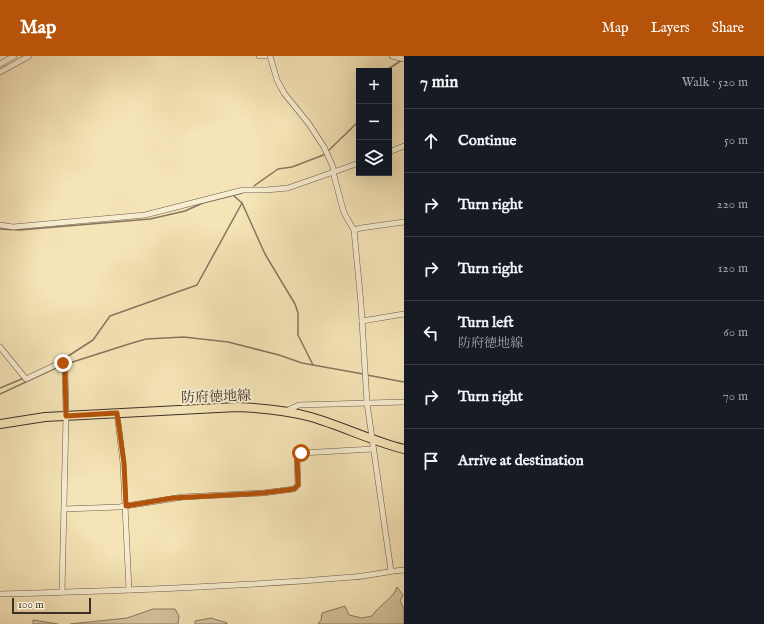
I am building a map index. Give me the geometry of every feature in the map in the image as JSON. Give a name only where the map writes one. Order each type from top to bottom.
[{"type":"main road","name":"防府徳地線","points":[[0,424],[26,419],[117,413],[237,408],[286,411],[312,417],[404,449]]},
{"type":"street","points":[[0,64],[14,56]]},
{"type":"street","points":[[0,72],[29,56]]},
{"type":"street","points":[[259,56],[265,56]]},
{"type":"street","points":[[270,56],[277,80],[284,93],[317,135],[333,166],[344,213],[354,230],[367,403],[391,571]]},
{"type":"street","points":[[392,56],[404,59]]},
{"type":"street","points":[[392,151],[404,146]]},
{"type":"street","points":[[0,225],[13,227],[144,215],[243,190],[288,188],[356,164]]},
{"type":"street","points":[[354,230],[404,222]]},
{"type":"street","points":[[362,321],[404,314]]},
{"type":"street","points":[[0,347],[26,379],[62,362],[65,369],[66,416],[62,592]]},
{"type":"street","points":[[286,411],[300,405],[404,402]]},
{"type":"street","points":[[117,413],[124,463],[129,590]]},
{"type":"street","points":[[64,509],[126,506],[173,498],[263,493],[294,489],[298,485],[297,456],[301,453],[373,449]]},
{"type":"street","points":[[0,594],[129,590],[331,579],[404,570]]},
{"type":"shaded area","points":[[397,587],[403,595],[400,601],[404,609],[404,624],[318,624],[321,620],[322,613],[345,606],[349,615],[362,618],[372,616],[378,608],[393,595]]},
{"type":"shaded area","points":[[153,609],[175,609],[179,616],[178,624],[70,624],[127,618]]},
{"type":"shaded area","points":[[211,618],[227,624],[195,624],[195,621]]},
{"type":"shaded area","points":[[33,620],[58,624],[33,624]]},
{"type":"waterway","points":[[390,68],[402,60]]},
{"type":"waterway","points":[[328,151],[356,124]]},
{"type":"waterway","points":[[254,186],[278,169],[292,167],[326,154]]},
{"type":"waterway","points":[[0,229],[20,230],[150,219],[185,211],[203,203],[242,193]]},
{"type":"waterway","points":[[234,196],[242,203],[265,254],[295,304],[298,313],[298,335],[313,365]]},
{"type":"waterway","points":[[62,360],[93,340],[110,316],[197,285],[242,203]]},
{"type":"waterway","points":[[0,394],[60,366],[146,339],[184,337],[228,342],[279,355],[302,363],[363,374]]},
{"type":"waterway","points":[[367,375],[404,382]]},
{"type":"waterway","points":[[0,388],[24,378]]},
{"type":"route","points":[[63,363],[65,365],[66,416],[117,413],[124,463],[126,506],[130,504],[147,503],[173,498],[263,493],[294,489],[298,485],[297,456],[301,453]]}]
